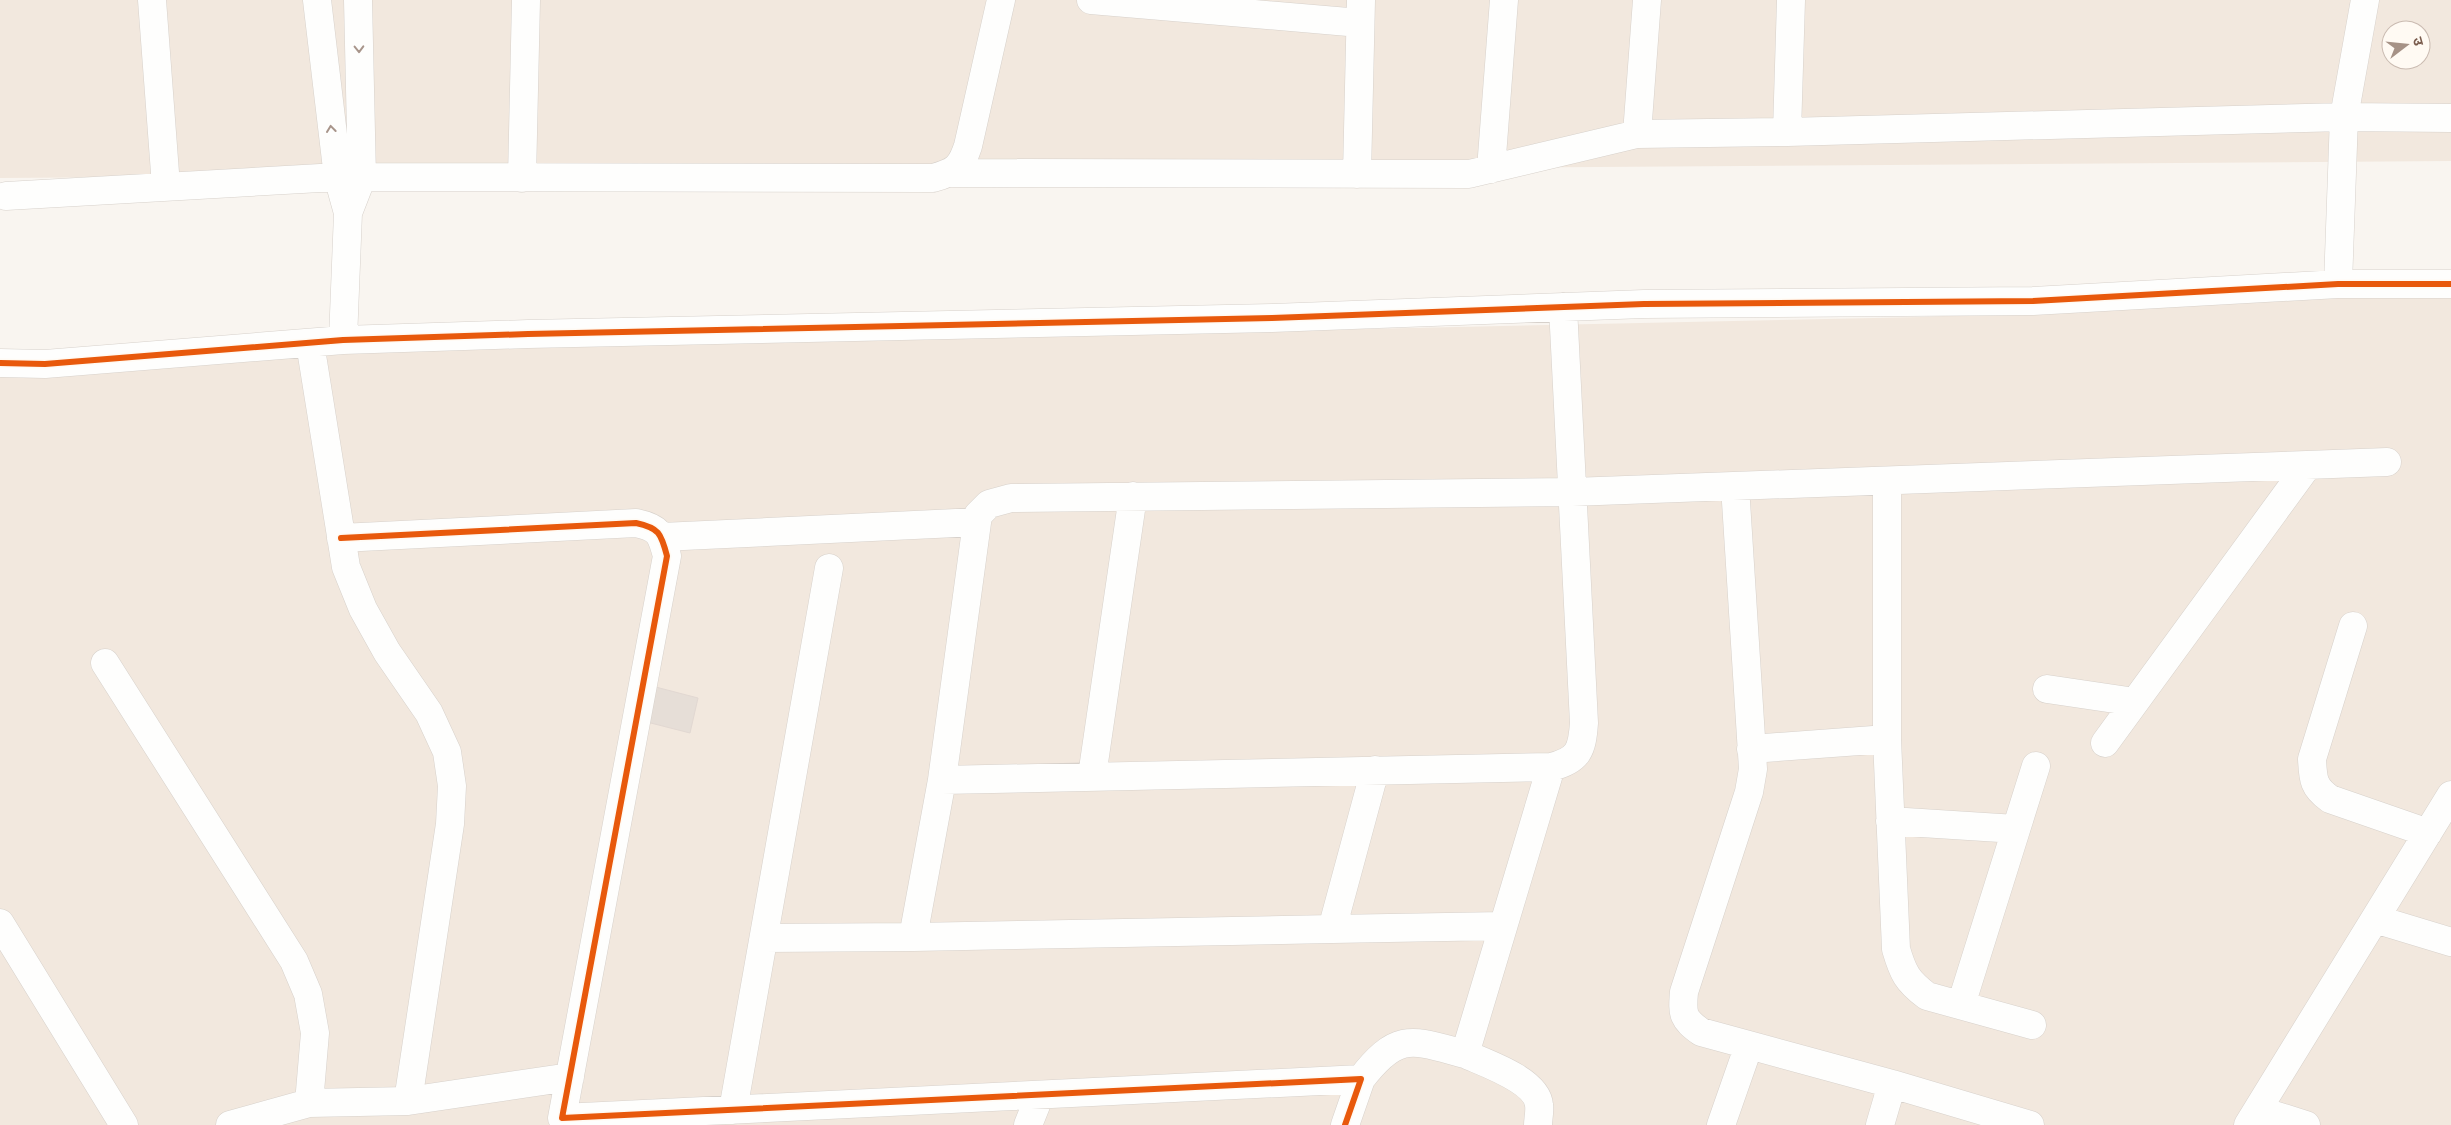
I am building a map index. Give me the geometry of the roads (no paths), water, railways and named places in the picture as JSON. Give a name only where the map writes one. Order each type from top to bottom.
[{"type":"street","points":[[152,0],[166,186]]},
{"type":"street","points":[[317,0],[350,177]]},
{"type":"street","points":[[343,340],[344,276],[358,0]]},
{"type":"street","points":[[522,178],[526,0]]},
{"type":"street","points":[[952,173],[963,161],[968,146],[1001,0]]},
{"type":"street","points":[[1090,0],[1361,12],[1357,174]]},
{"type":"street","points":[[1491,169],[1504,0]]},
{"type":"street","points":[[1637,134],[1646,0]]},
{"type":"street","points":[[1787,132],[1791,0]]},
{"type":"street","points":[[2338,284],[2344,128],[2365,0]]},
{"type":"street","points":[[6,196],[350,177],[933,178],[952,173],[1469,174],[1637,134],[2344,128],[2451,118]]},
{"type":"street","points":[[0,363],[45,364],[343,340],[528,334],[1282,317],[1654,304],[2033,301],[2338,284],[2451,284]]},
{"type":"street","points":[[942,780],[1551,767],[1569,762],[1582,746],[1584,723],[1563,307]]},
{"type":"street","points":[[310,343],[346,567],[363,608],[387,652],[429,713],[447,752],[452,786],[450,824],[408,1101]]},
{"type":"street","points":[[913,937],[942,780],[978,515],[988,504],[1010,498],[1572,492],[2387,462]]},
{"type":"street","points":[[2105,743],[2308,465]]},
{"type":"street","points":[[1887,481],[1887,739],[1896,950],[1902,972],[1913,986],[1927,996],[2032,1024]]},
{"type":"street","points":[[1735,486],[1753,769],[1749,792],[1684,992],[1683,1007],[1687,1022],[1701,1032],[1892,1084],[2030,1125]]},
{"type":"street","points":[[1092,776],[1133,496]]},
{"type":"street","points":[[662,537],[977,522]]},
{"type":"street","points":[[341,538],[636,523],[652,527],[662,537],[667,556],[561,1121],[733,1110],[766,1117],[1040,1095],[1361,1079]]},
{"type":"street","points":[[733,1110],[828,568]]},
{"type":"street","points":[[2353,626],[2312,759],[2313,775],[2317,790],[2330,799],[2428,833]]},
{"type":"street","points":[[105,663],[294,960],[308,994],[315,1032],[309,1103]]},
{"type":"street","points":[[2047,689],[2135,702]]},
{"type":"street","points":[[1751,749],[1887,739]]},
{"type":"street","points":[[1961,1005],[2036,766]]},
{"type":"street","points":[[1464,1054],[1551,767]]},
{"type":"street","points":[[1332,929],[1375,770]]},
{"type":"street","points":[[2306,1125],[2253,1117],[2451,795]]},
{"type":"street","points":[[1890,822],[2016,829]]},
{"type":"street","points":[[2375,918],[2451,942]]},
{"type":"street","points":[[0,923],[124,1125]]},
{"type":"street","points":[[764,938],[1503,926]]},
{"type":"street","points":[[1345,1125],[1361,1079],[1376,1060],[1393,1047],[1417,1042],[1464,1054],[1513,1075],[1531,1089],[1540,1104],[1538,1125]]},
{"type":"street","points":[[1721,1125],[1749,1045]]},
{"type":"street","points":[[230,1125],[309,1103],[344,1114],[408,1101],[570,1077]]},
{"type":"street","points":[[1880,1125],[1892,1084]]},
{"type":"street","points":[[1028,1125],[1040,1095]]}]
